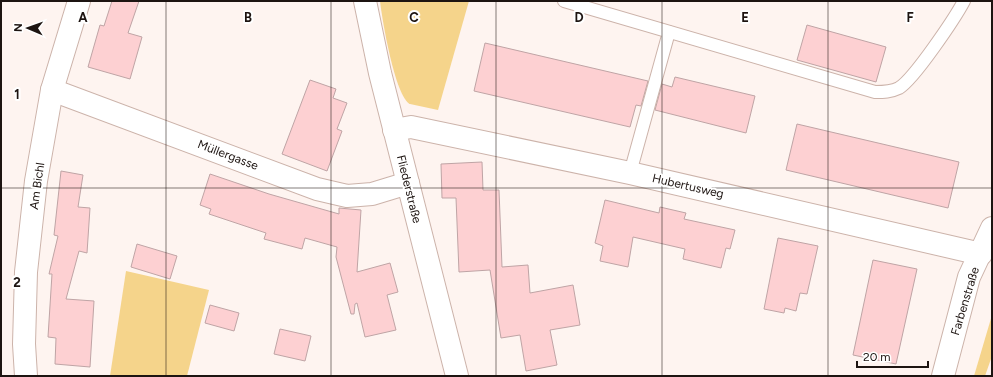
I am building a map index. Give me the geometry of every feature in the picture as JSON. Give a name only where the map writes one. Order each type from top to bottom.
[{"type":"street","name":"Am Bichl","points":[[26,376],[24,344],[26,272],[36,181],[52,90],[79,1]]},
{"type":"street","name":"Fliederstraße","points":[[365,1],[380,73],[457,376]]},
{"type":"street","name":"Müllergasse","points":[[52,90],[317,189],[347,196],[372,194],[408,183]]},
{"type":"street","name":"Hubertusweg","points":[[394,130],[411,127],[630,173],[986,252]]},
{"type":"street","name":"Farbenstraße","points":[[943,376],[969,277],[986,252],[992,228]]},
{"type":"lane","points":[[564,1],[874,92],[887,92],[900,88],[917,69],[957,15],[964,1]]},
{"type":"lane","points":[[630,173],[669,32]]},
{"type":"shaded area","points":[[380,1],[469,1],[438,110],[410,104],[404,98],[394,73],[390,57]]},
{"type":"shaded area","points":[[126,271],[209,290],[187,376],[110,376]]},
{"type":"shaded area","points":[[992,315],[992,356],[985,376],[974,376]]},
{"type":"building","points":[[112,1],[139,1],[128,33],[142,37],[130,79],[88,67],[100,25],[104,26]]},
{"type":"building","points":[[807,25],[886,47],[876,82],[797,60]]},
{"type":"building","points":[[485,43],[648,81],[641,106],[636,105],[630,127],[474,91]]},
{"type":"building","points":[[675,77],[755,96],[746,133],[655,110],[662,84],[672,87]]},
{"type":"building","points":[[310,80],[336,89],[333,98],[347,103],[337,129],[342,131],[327,171],[282,154]]},
{"type":"building","points":[[797,124],[959,162],[948,208],[786,170]]},
{"type":"building","points":[[482,162],[483,190],[499,190],[502,267],[528,265],[530,293],[573,285],[580,325],[550,330],[557,365],[526,371],[520,335],[501,338],[490,270],[459,272],[456,198],[442,198],[441,164]]},
{"type":"building","points":[[61,171],[83,175],[78,207],[90,208],[87,253],[79,251],[66,299],[94,301],[90,367],[55,364],[56,338],[48,337],[52,274],[49,274],[58,236],[54,235]]},
{"type":"building","points":[[210,174],[269,194],[339,214],[339,208],[361,210],[357,272],[390,263],[398,292],[387,295],[396,330],[365,337],[357,303],[355,304],[354,314],[351,314],[336,257],[337,247],[305,238],[302,249],[264,239],[266,233],[209,214],[211,209],[200,205]]},
{"type":"building","points":[[605,200],[659,213],[660,207],[686,213],[684,219],[735,230],[730,249],[726,248],[721,268],[683,259],[685,249],[633,237],[628,267],[600,261],[603,246],[595,243]]},
{"type":"building","points":[[778,238],[818,246],[807,294],[800,293],[796,311],[785,308],[784,313],[764,309]]},
{"type":"building","points":[[137,244],[177,256],[170,279],[131,267]]},
{"type":"building","points":[[873,260],[917,269],[896,364],[853,355]]},
{"type":"building","points":[[210,305],[239,313],[234,331],[205,323]]},
{"type":"building","points":[[280,329],[311,336],[305,361],[274,354]]}]
